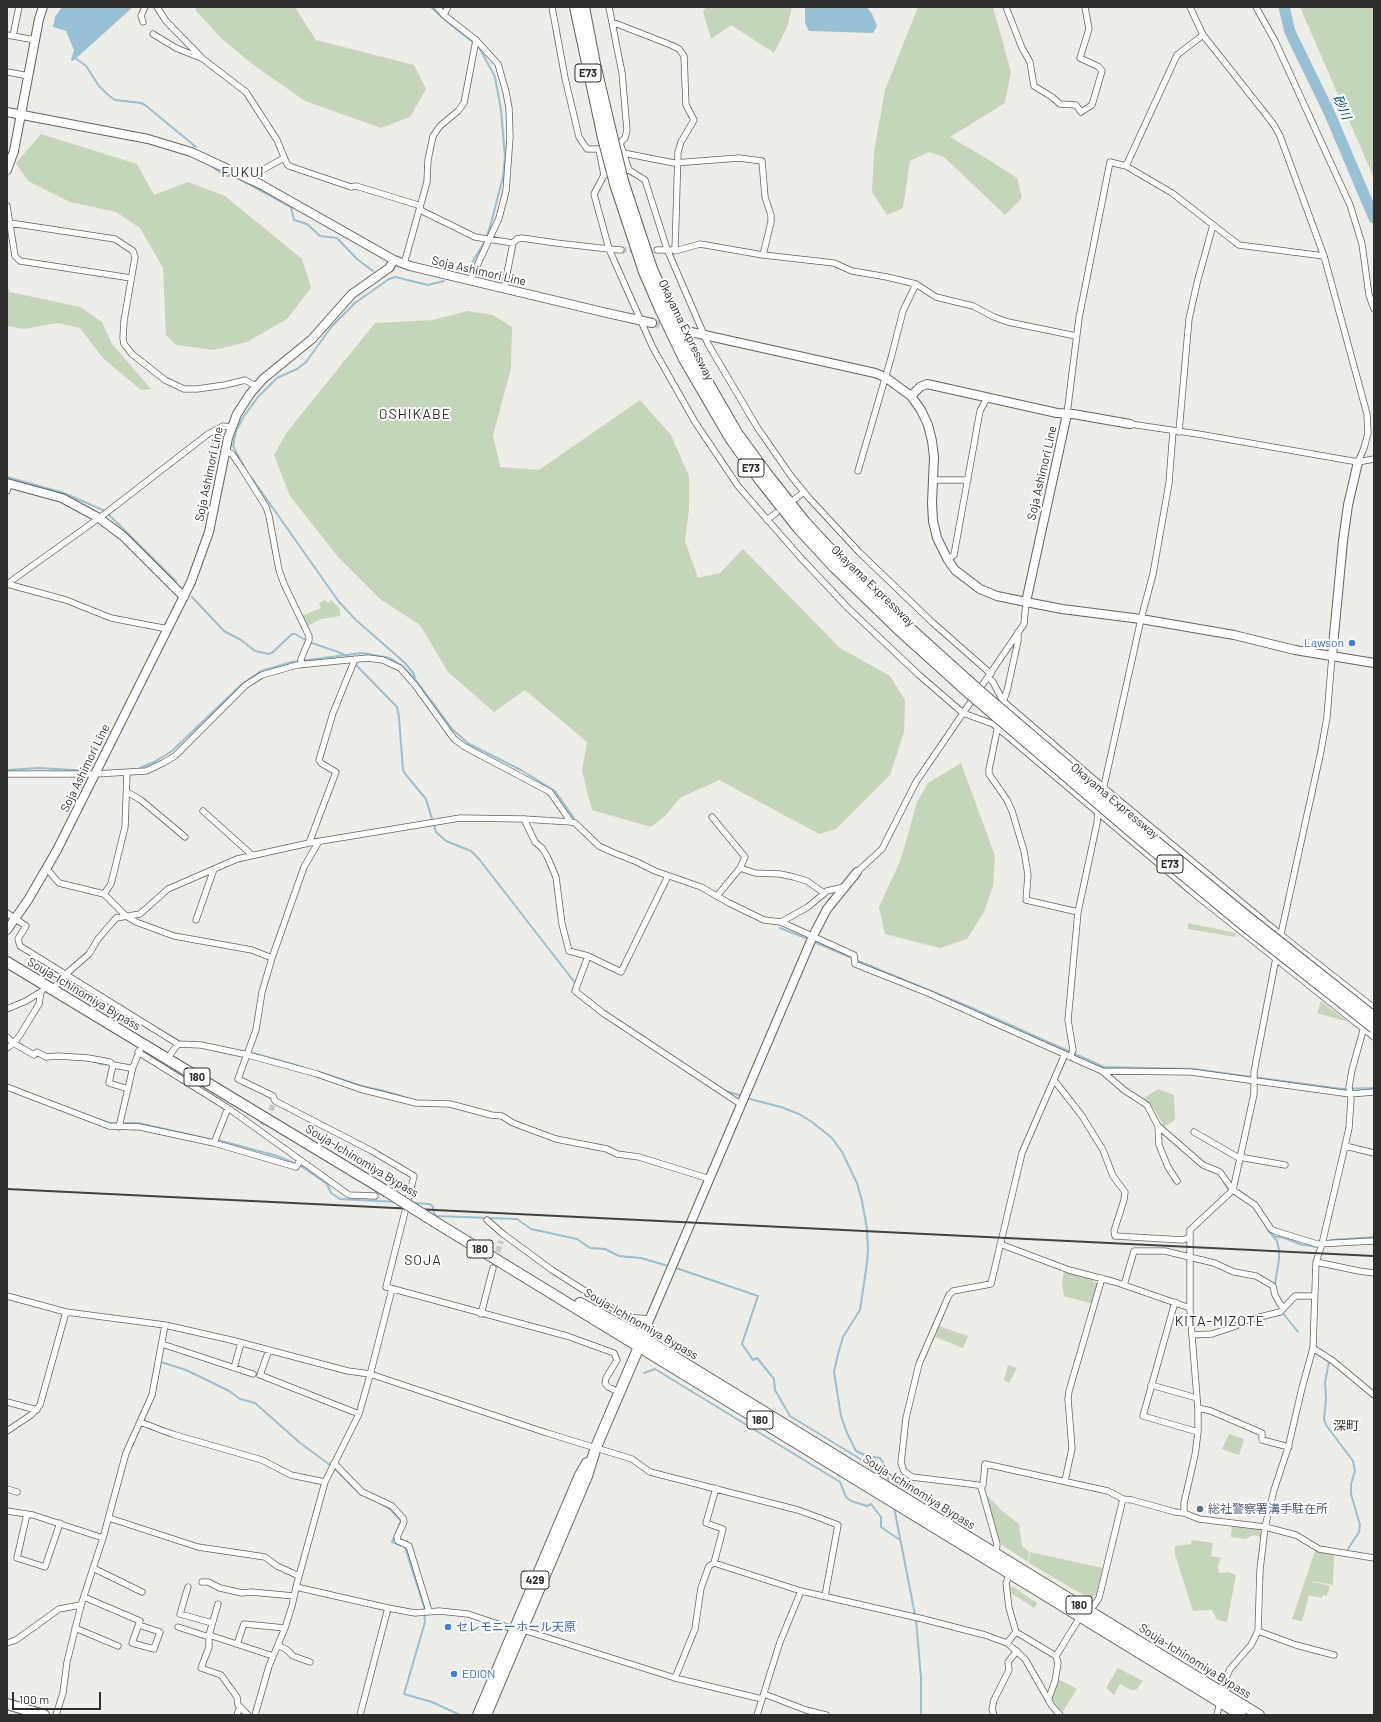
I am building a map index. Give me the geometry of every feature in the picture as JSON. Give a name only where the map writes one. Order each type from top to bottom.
[{"type":"highway","name":"Okayama Expressway","points":[[575,7],[611,139]]},
{"type":"highway","name":"Okayama Expressway","points":[[584,7],[619,183],[652,269],[692,355],[737,433],[767,474],[805,522],[842,562],[973,691],[1058,770],[1236,919],[1374,1028]]},
{"type":"highway","name":"Okayama Expressway","points":[[973,691],[1232,904],[1374,1017]]},
{"type":"highway","name":"Souja-Ichinomiya Bypass","points":[[7,962],[47,990],[141,1048],[167,1059],[525,1276],[578,1302],[903,1508],[1090,1611],[1259,1715]]},
{"type":"highway","name":"Souja-Ichinomiya Bypass","points":[[640,1342],[900,1495],[999,1560],[1010,1573],[1241,1715]]},
{"type":"highway","name":"429","points":[[478,1715],[519,1629],[587,1476],[596,1447],[640,1342]]},
{"type":"highway","name":"429","points":[[486,1715],[519,1629]]},
{"type":"highway","points":[[7,1704],[44,1715]]},
{"type":"main road","points":[[7,170],[21,114],[39,19],[44,7]]},
{"type":"main road","points":[[7,112],[148,139],[191,152],[246,176],[394,260]]},
{"type":"main road","name":"Soja Ashimori Line","points":[[7,930],[47,869],[184,597],[199,564],[207,537],[231,427],[244,402],[256,386],[312,338],[352,294],[389,268],[394,260],[470,281],[606,314],[652,323]]},
{"type":"main road","points":[[691,332],[875,373],[886,377],[911,396],[921,410],[930,430],[934,457],[933,521],[937,538],[948,560],[961,575],[980,590],[996,596],[1062,609],[1141,619],[1234,634],[1295,650],[1374,663]]},
{"type":"main road","name":"Soja Ashimori Line","points":[[911,396],[920,387],[927,384],[1067,414],[1026,602]]},
{"type":"main road","points":[[1067,414],[1130,424]]},
{"type":"main road","points":[[1332,656],[1343,541],[1348,505],[1358,462]]},
{"type":"main road","points":[[8,486],[62,498],[105,514],[123,536],[184,597]]},
{"type":"main road","points":[[640,1342],[812,939],[826,909],[857,872]]},
{"type":"street","points":[[19,7],[10,36],[35,40]]},
{"type":"street","points":[[143,22],[141,16],[145,7]]},
{"type":"street","points":[[157,7],[166,21],[203,59],[246,92],[277,140],[284,158],[290,166],[351,186],[356,186],[418,205],[422,211],[475,237],[513,242],[522,238],[556,244],[576,244],[621,250]]},
{"type":"street","points":[[437,7],[498,64],[509,108],[510,137],[506,191],[499,218],[487,238],[470,281]]},
{"type":"street","points":[[444,15],[448,7]]},
{"type":"street","points":[[552,7],[565,78],[579,137],[587,149],[599,149],[611,139],[625,138],[627,130],[622,73],[609,7]]},
{"type":"street","points":[[1006,7],[1011,22],[1030,62],[1034,86],[1060,104],[1076,105],[1080,112],[1092,105],[1102,71],[1099,67],[1080,58],[1089,29],[1085,7]]},
{"type":"street","points":[[1190,7],[1203,35],[1274,125],[1280,136],[1324,256],[1367,414],[1368,433],[1358,462]]},
{"type":"street","points":[[1256,7],[1275,40],[1350,205],[1362,244],[1369,295],[1374,309]]},
{"type":"street","points":[[612,22],[671,45],[679,49],[684,56],[686,105],[694,120],[681,142],[678,163],[674,250]]},
{"type":"street","points":[[153,34],[176,48],[203,59]]},
{"type":"street","points":[[1126,166],[1177,55],[1184,48],[1203,35]]},
{"type":"street","points":[[404,264],[427,182],[428,160],[434,136],[440,126],[458,111],[464,103],[476,43]]},
{"type":"street","points":[[7,72],[29,76]]},
{"type":"street","points":[[611,139],[623,153],[629,170],[645,180],[667,249],[703,334],[757,427],[804,492],[859,552],[989,676],[1003,701],[1103,787],[1281,935],[1372,1007],[1355,1053],[1349,1091],[1349,1128],[1322,1244],[1316,1262],[1313,1348],[1302,1388],[1289,1447],[1274,1490],[1265,1527],[1260,1570],[1258,1630],[1251,1644],[1230,1669],[1219,1691],[1220,1702],[1216,1715]]},
{"type":"street","points":[[599,149],[604,175],[594,194],[609,249],[642,320],[653,348],[694,422],[738,486],[767,520],[848,608],[919,675],[963,713],[993,724],[1276,960],[1374,1037]]},
{"type":"street","points":[[623,153],[678,163],[739,158],[762,161],[765,197],[771,215],[771,222],[763,255]]},
{"type":"street","points":[[246,176],[250,173],[264,169],[284,158]]},
{"type":"street","points":[[1067,414],[1076,336],[1110,162],[1126,166],[1172,192],[1239,245],[1324,256]]},
{"type":"street","points":[[604,175],[629,170]]},
{"type":"street","points":[[7,206],[15,256],[20,261],[131,278]]},
{"type":"street","points":[[10,223],[114,240],[133,251],[135,257],[124,321],[124,344],[132,354],[166,380],[184,389],[198,389],[226,385],[245,380],[256,386]]},
{"type":"street","points":[[981,1487],[912,1477],[904,1471],[902,1466],[902,1447],[906,1418],[919,1364],[948,1294],[954,1291],[992,1284],[1022,1153],[1054,1080],[1070,1054],[1068,1020],[1078,912],[1103,787],[1141,619],[1153,574],[1169,483],[1189,319],[1213,225]]},
{"type":"street","points":[[504,289],[513,242]]},
{"type":"street","points":[[657,250],[674,250],[700,244],[763,255],[834,263],[852,271],[916,284],[936,297],[973,306],[994,317],[1008,322],[1076,336]]},
{"type":"street","points":[[858,471],[886,377],[903,311],[916,284]]},
{"type":"street","points":[[948,560],[954,555],[980,411],[987,398]]},
{"type":"street","points":[[1130,424],[1176,432],[1198,434],[1358,462],[1374,459]]},
{"type":"street","points":[[7,584],[105,514],[208,434],[223,426],[231,427]]},
{"type":"street","points":[[225,450],[232,454],[266,507],[279,570],[309,642],[301,662]]},
{"type":"street","points":[[933,480],[968,480]]},
{"type":"street","points":[[796,499],[804,492]]},
{"type":"street","points":[[767,520],[776,513]]},
{"type":"street","points":[[7,584],[66,600],[111,618],[168,629]]},
{"type":"street","points":[[857,872],[882,849],[916,782],[1024,624],[1026,602]]},
{"type":"street","points":[[1018,632],[1018,641],[1007,691],[1003,701],[989,774],[1012,810],[1024,851],[1028,875],[1026,900],[1078,912]]},
{"type":"street","points":[[1184,1512],[1184,1504],[1196,1455],[1198,1432],[1198,1408],[1190,1308],[1190,1230],[1231,1191],[1254,1094],[1254,1077],[1276,960],[1321,751],[1328,710],[1332,656]]},
{"type":"street","points":[[7,774],[95,774],[146,771],[175,756],[246,685],[262,675],[301,662],[368,658],[383,660],[400,668],[415,684],[454,739],[465,747],[550,792],[571,822]]},
{"type":"street","points":[[309,843],[336,772],[321,763],[319,760],[333,713],[355,659]]},
{"type":"street","points":[[104,894],[110,884],[125,827],[127,773]]},
{"type":"street","points":[[127,792],[141,800],[185,837]]},
{"type":"street","points":[[202,811],[252,855]]},
{"type":"street","points":[[712,817],[745,857],[740,868],[717,896]]},
{"type":"street","points":[[7,1009],[47,990],[89,954],[98,939],[116,918],[140,914],[168,889],[237,859],[309,843],[318,843],[460,818],[524,819],[571,822],[575,823],[599,846],[668,876],[702,887],[764,920],[781,922],[812,939],[854,955],[855,964],[928,993],[1070,1054],[1102,1071],[1124,1090],[1145,1102],[1158,1126],[1203,1165],[1220,1172],[1231,1191],[1255,1205],[1271,1229],[1298,1239],[1322,1244],[1374,1241]]},
{"type":"street","points":[[524,819],[534,842],[542,848],[556,877],[562,924],[569,951],[588,956],[621,972],[668,876]]},
{"type":"street","points":[[318,843],[304,867],[272,958],[262,992],[256,1030],[238,1079],[273,1096],[275,1102],[372,1150],[414,1176],[386,1287],[481,1314],[567,1336],[614,1353],[617,1360],[606,1378],[605,1383],[608,1387],[619,1392]]},
{"type":"street","points":[[740,868],[755,874],[780,874],[794,877],[807,881],[824,893]]},
{"type":"street","points":[[47,869],[59,883],[104,894],[126,916],[136,922],[174,936],[252,950],[272,958]]},
{"type":"street","points":[[196,920],[214,869]]},
{"type":"street","points":[[781,922],[808,907],[827,891],[844,887]]},
{"type":"street","points":[[7,913],[26,926],[18,939],[20,946],[178,1044],[201,1045],[248,1055],[317,1074],[360,1089],[416,1103],[450,1104],[480,1113],[502,1116],[513,1123],[556,1139],[607,1149],[617,1154],[638,1157],[710,1179]]},
{"type":"street","points":[[588,956],[575,991],[603,1013],[742,1104]]},
{"type":"street","points":[[7,1048],[39,1004],[47,990]]},
{"type":"street","points":[[13,1041],[35,1054],[37,1052],[46,1057],[58,1056],[88,1058],[113,1065],[133,1067]]},
{"type":"street","points":[[167,1059],[178,1044]]},
{"type":"street","points":[[119,1124],[133,1067],[141,1048],[228,1108],[260,1128],[299,1163],[349,1195],[375,1196]]},
{"type":"street","points":[[113,1065],[109,1083],[128,1089]]},
{"type":"street","points":[[1102,1071],[1191,1072],[1254,1077],[1349,1091],[1374,1092]]},
{"type":"street","points":[[1054,1080],[1082,1116],[1103,1150],[1113,1176],[1125,1192],[1124,1200],[1114,1231],[1115,1236],[1182,1240],[1190,1237]]},
{"type":"street","points":[[7,1087],[109,1126],[119,1124],[140,1127],[214,1144],[296,1167],[299,1163]]},
{"type":"street","points":[[214,1144],[228,1108]]},
{"type":"street","points":[[1158,1126],[1157,1136],[1159,1145],[1168,1167],[1177,1181]]},
{"type":"street","points":[[1194,1132],[1239,1158],[1285,1165]]},
{"type":"street","points":[[1345,1146],[1374,1153]]},
{"type":"street","points":[[487,1220],[503,1234],[552,1270],[626,1317],[650,1319]]},
{"type":"street","points":[[501,1241],[503,1234]]},
{"type":"street","points":[[1000,1244],[1069,1270],[1102,1278],[1190,1308]]},
{"type":"street","points":[[1124,1285],[1134,1251],[1165,1251],[1214,1263],[1234,1272],[1256,1276],[1273,1286],[1277,1300],[1284,1308]]},
{"type":"street","points":[[1316,1262],[1359,1272],[1374,1273]]},
{"type":"street","points":[[481,1314],[493,1268]]},
{"type":"street","points":[[1065,1481],[1072,1448],[1068,1399],[1069,1390],[1102,1278]]},
{"type":"street","points":[[255,1715],[269,1666],[285,1628],[325,1482],[359,1414],[392,1289]]},
{"type":"street","points":[[7,1296],[66,1312],[165,1325],[348,1371],[370,1374],[547,1434],[596,1447],[632,1459],[650,1472],[798,1510],[838,1525],[825,1596]]},
{"type":"street","points":[[1192,1335],[1212,1334],[1236,1326],[1244,1321],[1280,1312],[1295,1296],[1314,1296]]},
{"type":"street","points":[[1175,1302],[1150,1385],[1143,1416],[1198,1432]]},
{"type":"street","points":[[7,1430],[37,1410],[42,1398],[66,1312]]},
{"type":"street","points":[[56,1715],[63,1693],[67,1662],[81,1605],[109,1518],[126,1453],[152,1396],[165,1325]]},
{"type":"street","points":[[234,1368],[241,1343]]},
{"type":"street","points":[[162,1344],[253,1374]]},
{"type":"street","points":[[1313,1348],[1333,1361],[1374,1395]]},
{"type":"street","points":[[269,1350],[260,1375],[359,1414]]},
{"type":"street","points":[[1150,1385],[1197,1398]]},
{"type":"street","points":[[7,1402],[37,1410]]},
{"type":"street","points":[[1198,1408],[1211,1411],[1262,1433],[1262,1440],[1289,1447]]},
{"type":"street","points":[[140,1422],[172,1434],[262,1460],[291,1475],[325,1482]]},
{"type":"street","points":[[999,1560],[997,1544],[981,1487],[983,1485],[985,1464],[1108,1491],[1123,1499],[1132,1500],[1175,1512],[1184,1512],[1199,1519],[1265,1527],[1296,1535],[1318,1549],[1374,1558]]},
{"type":"street","points":[[332,1466],[362,1492],[392,1506],[403,1518],[404,1522],[397,1537],[398,1541],[409,1546],[426,1612]]},
{"type":"street","points":[[714,1563],[723,1529],[706,1523],[716,1488]]},
{"type":"street","points":[[7,1489],[17,1492]]},
{"type":"street","points":[[1056,1656],[1080,1617],[1090,1611],[1098,1598],[1123,1499]]},
{"type":"street","points":[[7,1511],[27,1514],[60,1523],[103,1538]]},
{"type":"street","points":[[27,1514],[17,1558],[45,1567],[60,1523]]},
{"type":"street","points":[[109,1518],[198,1546],[265,1557],[277,1566],[299,1576]]},
{"type":"street","points":[[676,1678],[695,1629],[701,1588],[708,1566],[714,1563],[801,1592],[825,1596],[923,1619],[985,1635],[1007,1643],[1025,1659],[1052,1706],[1060,1715]]},
{"type":"street","points":[[93,1568],[142,1592]]},
{"type":"street","points":[[1010,1573],[1006,1583],[1009,1608],[1016,1632],[1056,1656],[1058,1663],[1055,1680],[1048,1698]]},
{"type":"street","points":[[202,1582],[208,1582],[220,1588],[242,1593],[252,1592],[294,1596]]},
{"type":"street","points":[[188,1587],[180,1614],[212,1623]]},
{"type":"street","points":[[296,1587],[415,1613],[439,1611],[468,1614],[676,1678],[763,1696],[826,1715]]},
{"type":"street","points":[[757,1715],[780,1642],[801,1592]]},
{"type":"street","points":[[84,1597],[140,1621],[132,1643],[154,1649],[160,1632],[139,1625]]},
{"type":"street","points":[[218,1604],[209,1636],[209,1647],[201,1668],[221,1675],[237,1697],[238,1705],[248,1715]]},
{"type":"street","points":[[7,1643],[16,1640],[59,1609],[81,1605]]},
{"type":"street","points":[[360,1715],[388,1608]]},
{"type":"street","points":[[237,1644],[244,1624],[285,1628]]},
{"type":"street","points":[[178,1627],[273,1656]]},
{"type":"street","points":[[75,1628],[118,1646]]},
{"type":"street","points":[[1258,1630],[1296,1645],[1334,1655]]},
{"type":"street","points":[[1007,1643],[1016,1632]]},
{"type":"street","points":[[278,1645],[287,1650],[293,1656],[310,1662]]},
{"type":"street","points":[[994,1715],[992,1709],[994,1700],[1009,1670],[1008,1662],[1017,1651]]},
{"type":"street","points":[[237,1715],[240,1707]]},
{"type":"green space","points":[[196,7],[299,7],[296,9],[316,40],[414,65],[426,89],[410,117],[381,128],[305,101],[255,66],[223,40],[196,11]]},
{"type":"green space","points":[[706,7],[792,7],[787,27],[774,53],[731,25],[711,39],[703,12]]},
{"type":"green space","points":[[918,7],[993,7],[1011,72],[1005,103],[950,137],[1017,178],[1022,198],[1005,215],[944,157],[929,152],[910,161],[903,208],[887,215],[872,192],[874,152],[885,90]]},
{"type":"green space","points":[[1300,7],[1374,7],[1374,178]]},
{"type":"green space","points":[[41,134],[137,164],[154,195],[188,182],[225,196],[302,259],[311,288],[287,319],[247,342],[214,350],[176,345],[166,335],[163,268],[140,228],[116,212],[70,202],[28,181],[16,163]]},
{"type":"green space","points":[[7,286],[10,292],[80,307],[102,322],[112,344],[151,389],[141,390],[103,358],[80,328],[57,323],[24,329],[7,326]]},
{"type":"green space","points":[[467,311],[493,315],[512,327],[511,369],[493,435],[500,467],[539,470],[640,400],[671,435],[689,476],[689,509],[685,541],[698,578],[720,573],[743,549],[840,648],[890,676],[905,700],[904,732],[890,775],[836,829],[819,834],[719,780],[680,798],[666,815],[651,827],[592,810],[582,771],[587,742],[525,690],[494,712],[448,672],[420,625],[380,599],[339,558],[290,496],[274,455],[287,432],[375,323],[433,320]]},
{"type":"green space","points":[[325,600],[328,603],[331,600],[340,609],[340,616],[321,619],[306,627],[301,616],[321,608],[319,603]]},
{"type":"green space","points":[[961,763],[995,856],[993,886],[984,912],[967,939],[940,948],[885,934],[879,907],[901,859],[917,802],[928,783]]},
{"type":"green space","points":[[1188,923],[1236,933],[1235,937],[1188,929]]},
{"type":"green space","points":[[1321,1001],[1348,1022],[1317,1013]]},
{"type":"green space","points":[[1158,1089],[1174,1095],[1175,1120],[1164,1127],[1155,1110],[1144,1098]]},
{"type":"green space","points":[[1064,1271],[1093,1279],[1093,1282],[1098,1283],[1093,1304],[1064,1296],[1062,1284]]},
{"type":"green space","points":[[939,1326],[968,1336],[963,1348],[935,1337]]},
{"type":"green space","points":[[1008,1365],[1017,1368],[1009,1383],[1004,1380]]},
{"type":"green space","points":[[1229,1434],[1244,1439],[1239,1455],[1222,1449]]},
{"type":"green space","points":[[985,1490],[987,1495],[1002,1511],[1019,1524],[1022,1546],[1029,1552],[1028,1562],[1002,1545],[995,1529]]},
{"type":"green space","points":[[1232,1525],[1262,1528],[1261,1537],[1254,1535],[1245,1539],[1231,1537]]},
{"type":"green space","points":[[1192,1540],[1213,1543],[1211,1556],[1221,1558],[1218,1566],[1219,1573],[1228,1572],[1236,1575],[1227,1622],[1217,1620],[1212,1610],[1193,1611],[1175,1554],[1175,1546],[1191,1544]]},
{"type":"green space","points":[[1315,1551],[1334,1555],[1333,1585],[1313,1581],[1313,1584],[1314,1582],[1330,1586],[1327,1596],[1323,1595],[1322,1598],[1309,1595],[1302,1621],[1292,1619]]},
{"type":"green space","points":[[1030,1552],[1103,1568],[1096,1594],[1092,1600],[1029,1563]]},
{"type":"green space","points":[[1012,1586],[1037,1603],[1034,1608],[1011,1593],[1012,1591],[1009,1590]]},
{"type":"green space","points":[[1118,1668],[1143,1681],[1136,1690],[1131,1690],[1120,1684],[1114,1695],[1107,1689],[1107,1686]]},
{"type":"green space","points":[[1058,1679],[1077,1689],[1061,1712],[1051,1697]]},
{"type":"water","points":[[62,7],[133,7],[73,61],[71,60],[74,50],[66,31],[53,27],[55,17]]},
{"type":"water","points":[[805,7],[867,7],[877,26],[873,33],[809,31],[805,23]]},
{"type":"waterway","points":[[431,7],[479,47],[495,77],[501,110],[505,157],[503,177],[485,241],[466,273]]},
{"type":"waterway","name":"砂川","points":[[1284,7],[1290,32],[1329,112],[1374,218]]},
{"type":"waterway","points":[[74,57],[86,66],[99,86],[115,100],[141,103],[145,105],[196,147]]},
{"type":"waterway","points":[[210,165],[225,176],[234,176],[291,207],[294,220],[307,224],[320,236],[337,238],[357,259],[373,271]]},
{"type":"waterway","points":[[243,465],[233,446],[236,431],[244,416],[258,397],[277,378],[297,369],[306,362],[332,326],[355,303],[389,279],[395,277],[428,285],[444,281]]},
{"type":"waterway","points":[[7,477],[64,493],[105,511],[176,581]]},
{"type":"waterway","points":[[251,477],[339,602],[356,620],[405,663],[414,674],[415,679]]},
{"type":"waterway","points":[[192,597],[224,631],[241,640],[255,651],[269,654],[292,634],[295,634],[309,642],[349,657]]},
{"type":"waterway","points":[[140,768],[154,762],[172,751],[242,684],[261,671],[292,662],[362,653],[390,658],[403,667],[415,679],[453,730],[469,744],[521,770],[555,791],[574,818]]},
{"type":"waterway","points":[[355,664],[397,707],[403,770],[426,799],[436,832],[446,841],[471,851],[479,859],[576,984]]},
{"type":"waterway","points":[[7,770],[39,768],[90,771]]},
{"type":"waterway","points":[[780,928],[808,939]]},
{"type":"waterway","points":[[812,941],[852,958]]},
{"type":"waterway","points":[[856,960],[972,1008],[1104,1067],[1193,1069],[1342,1089],[1374,1088]]},
{"type":"waterway","points":[[152,1025],[183,1043]]},
{"type":"waterway","points":[[628,1027],[645,1037]]},
{"type":"waterway","points":[[17,1041],[26,1048]]},
{"type":"waterway","points":[[253,1053],[303,1067]]},
{"type":"waterway","points":[[93,1061],[110,1065]]},
{"type":"waterway","points":[[319,1072],[362,1086],[407,1098]]},
{"type":"waterway","points":[[723,1090],[742,1096]]},
{"type":"waterway","points":[[746,1098],[781,1107],[799,1114],[812,1122],[832,1138],[842,1152],[857,1183],[867,1229],[867,1263],[860,1310],[843,1337],[834,1372],[841,1416],[847,1433],[856,1451],[867,1456],[880,1458],[886,1467],[889,1485]]},
{"type":"waterway","points":[[100,1120],[110,1123],[138,1123],[209,1139]]},
{"type":"waterway","points":[[218,1140],[277,1156],[301,1166],[327,1184],[331,1193],[340,1199],[397,1202]]},
{"type":"waterway","points":[[1368,1154],[1374,1156]]},
{"type":"waterway","points":[[1223,1181],[1228,1189],[1241,1198]]},
{"type":"waterway","points":[[413,1203],[430,1204],[433,1207],[436,1216],[517,1219],[531,1229],[577,1239],[590,1248],[605,1249],[619,1256],[641,1258],[668,1266]]},
{"type":"waterway","points":[[1268,1230],[1277,1241],[1279,1250],[1275,1284]]},
{"type":"waterway","points":[[1273,1236],[1316,1247]]},
{"type":"waterway","points":[[1331,1240],[1374,1237]]},
{"type":"waterway","points":[[676,1268],[758,1296],[742,1344],[753,1360],[757,1358],[774,1379],[775,1390],[790,1416],[875,1468],[886,1467]]},
{"type":"waterway","points":[[1282,1312],[1298,1332]]},
{"type":"waterway","points":[[1315,1352],[1329,1362],[1325,1382],[1326,1398],[1324,1419],[1326,1425],[1353,1461],[1355,1471],[1351,1484],[1351,1494],[1360,1525],[1359,1532],[1348,1549]]},
{"type":"waterway","points":[[161,1362],[186,1370],[229,1391],[240,1399],[255,1403],[299,1442],[334,1468],[360,1494],[369,1498]]},
{"type":"waterway","points":[[644,1373],[655,1369],[840,1482],[846,1497],[851,1501],[867,1506],[871,1504],[881,1517],[881,1527],[900,1540]]},
{"type":"waterway","points":[[380,1503],[391,1510],[401,1521],[392,1542],[405,1547],[424,1607],[425,1622],[404,1694],[432,1702],[460,1715]]},
{"type":"waterway","points":[[894,1507],[916,1620],[921,1678],[921,1715]]},
{"type":"tunnel","points":[[621,250],[657,250]]},
{"type":"tunnel","points":[[652,323],[673,328]]},
{"type":"tunnel","points":[[262,1125],[274,1104]]},
{"type":"tunnel","points":[[493,1268],[501,1241]]},
{"type":"railway","points":[[7,1189],[1374,1256]]},
{"type":"place","name":"Lawson","points":[[1352,643]]},
{"type":"place","name":"総社警察署溝手駐在所","points":[[1200,1509]]},
{"type":"place","name":"セレモニーホール天原","points":[[448,1627]]},
{"type":"place","name":"EDION","points":[[454,1674]]},
{"type":"district","name":"FUKUI","points":[[243,172]]},
{"type":"district","name":"OSHIKABE","points":[[415,414]]},
{"type":"district","name":"SOJA","points":[[423,1260]]},
{"type":"district","name":"KITA-MIZOTE","points":[[1220,1321]]},
{"type":"district","name":"深町","points":[[1346,1426]]}]
